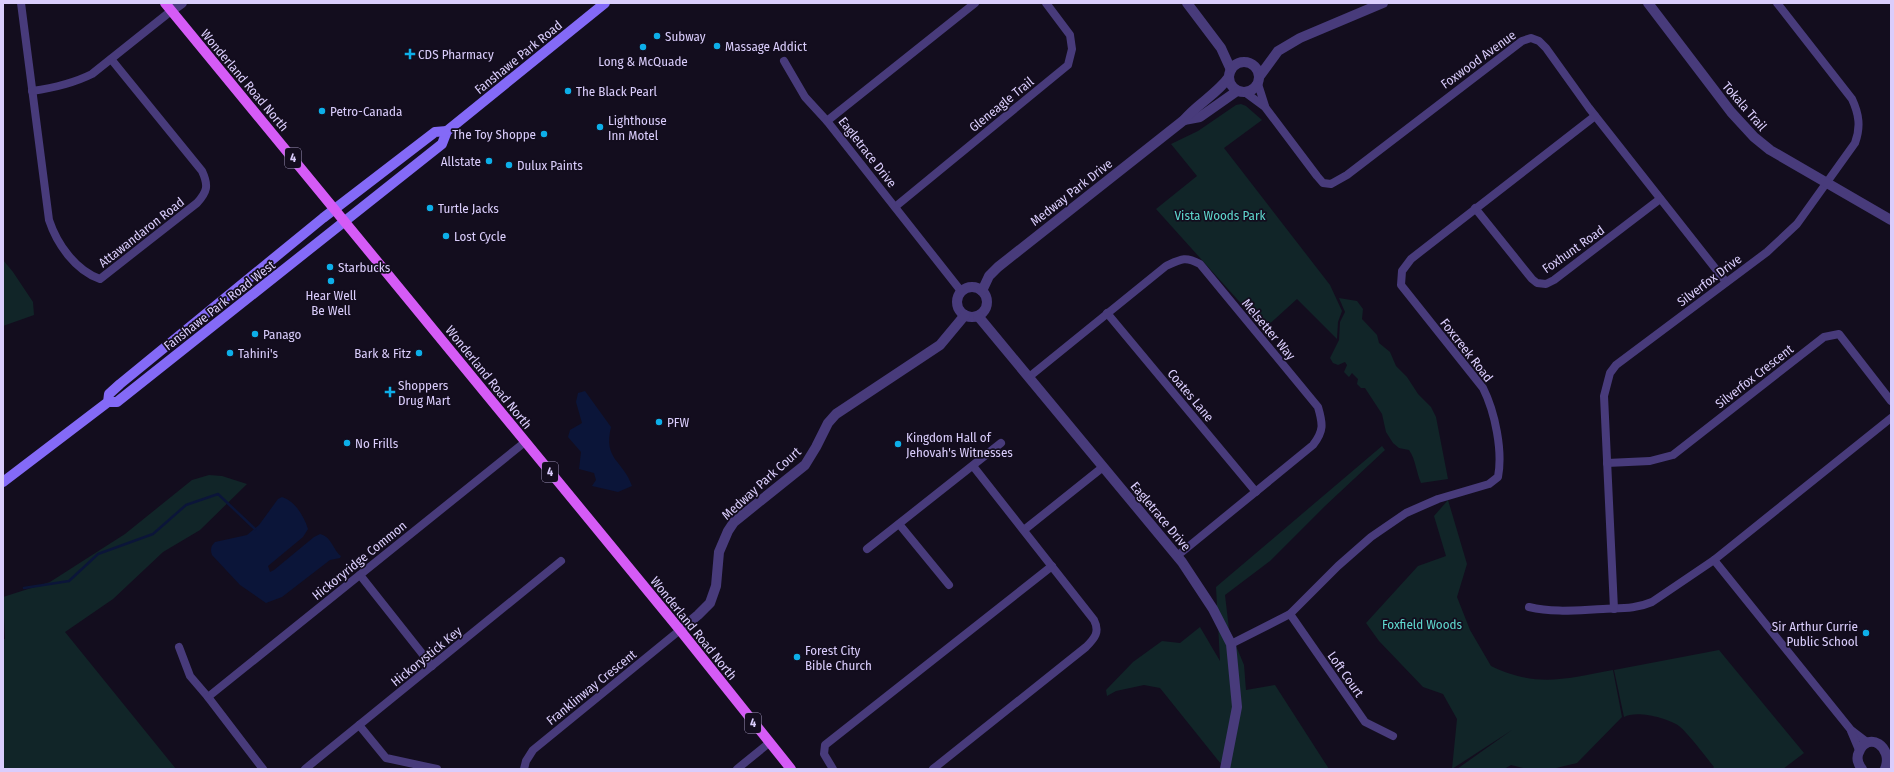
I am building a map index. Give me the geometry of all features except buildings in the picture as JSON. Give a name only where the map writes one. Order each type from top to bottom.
[{"type":"main road","name":"Wonderland Road North","points":[[165,3],[680,630],[791,769]]},
{"type":"main road","name":"Fanshawe Park Road","points":[[345,222],[442,144],[447,131],[605,3]]},
{"type":"main road","name":"Fanshawe Park Road","points":[[334,209],[435,132],[447,131]]},
{"type":"main road","name":"Fanshawe Park Road West","points":[[108,402],[109,394],[120,384],[334,209]]},
{"type":"main road","name":"Fanshawe Park Road West","points":[[3,482],[108,402],[117,402],[345,222]]},
{"type":"street","name":"Attawandaron Road","points":[[22,3],[48,220],[54,235],[82,271],[100,279],[197,203],[205,194],[207,188],[206,180],[202,171],[111,59]]},
{"type":"street","points":[[32,91],[58,87],[78,81],[92,74],[182,3]]},
{"type":"street","name":"Eagletrace Drive","points":[[961,291],[827,122],[975,3]]},
{"type":"street","name":"Gleneagle Trail","points":[[895,207],[1068,65],[1072,49],[1070,35],[1046,3]]},
{"type":"street","points":[[1187,3],[1221,48],[1230,74],[1231,86],[1242,92],[1251,91],[1272,57],[1278,51],[1300,38],[1383,3]]},
{"type":"street","name":"Tokala Trail","points":[[1648,3],[1731,112],[1754,137],[1770,150],[1891,220]]},
{"type":"street","name":"Silverfox Drive","points":[[1614,609],[1604,396],[1610,373],[1616,365],[1767,252],[1790,232],[1798,224],[1826,182],[1855,143],[1859,128],[1859,118],[1852,100],[1778,3]]},
{"type":"street","name":"Foxwood Avenue","points":[[1242,92],[1265,107],[1312,167],[1317,176],[1323,183],[1331,184],[1348,175],[1522,41],[1531,38],[1539,41],[1546,48],[1595,116],[1726,282]]},
{"type":"street","points":[[1221,48],[1256,68],[1259,80]]},
{"type":"street","points":[[1230,74],[1238,63],[1272,57]]},
{"type":"street","points":[[784,61],[805,97],[827,122]]},
{"type":"street","name":"Medway Park Drive","points":[[982,291],[989,276],[998,267],[1184,120],[1193,108],[1222,86],[1230,74]]},
{"type":"street","name":"Foxwood Avenue","points":[[1259,80],[1265,107]]},
{"type":"street","name":"Medway Park Drive","points":[[1184,120],[1200,117],[1242,92]]},
{"type":"street","name":"Foxcreek Road","points":[[1231,644],[1290,614],[1338,566],[1383,529],[1406,513],[1431,502],[1489,484],[1498,476],[1500,463],[1493,415],[1483,388],[1401,285],[1402,271],[1411,259],[1595,116]]},
{"type":"street","name":"Foxhunt Road","points":[[1475,208],[1532,279],[1537,283],[1546,284],[1574,265],[1660,199]]},
{"type":"street","name":"Melsetter Way","points":[[1029,377],[1155,275],[1177,261],[1189,259],[1200,264],[1205,270],[1318,407],[1322,418],[1321,434],[1313,445],[1177,556]]},
{"type":"street","points":[[972,287],[982,291],[986,296],[986,308],[978,316],[972,317],[965,315],[958,308],[957,302],[961,291],[972,287]]},
{"type":"street","name":"Coates Lane","points":[[1107,313],[1256,492]]},
{"type":"street","name":"Medway Park Court","points":[[680,630],[710,603],[716,586],[719,552],[723,540],[734,522],[805,465],[816,447],[828,422],[836,414],[940,345],[965,315]]},
{"type":"street","name":"Eagletrace Drive","points":[[978,316],[1177,556],[1213,609],[1231,644],[1237,707],[1225,769]]},
{"type":"street","name":"Silverfox Crescent","points":[[1607,463],[1650,461],[1673,454],[1824,337],[1838,334],[1891,401]]},
{"type":"street","points":[[1529,607],[1561,611],[1614,609],[1643,606],[1652,602],[1714,560],[1891,418]]},
{"type":"street","name":"Hickoryridge Common","points":[[208,697],[525,442]]},
{"type":"street","points":[[867,549],[1000,443]]},
{"type":"street","points":[[933,769],[1086,647],[1096,636],[1097,626],[1094,620],[973,466]]},
{"type":"street","points":[[1024,530],[1103,467]]},
{"type":"street","points":[[899,524],[949,585]]},
{"type":"street","points":[[1714,560],[1851,730],[1868,743]]},
{"type":"street","name":"Hickorystick Key","points":[[305,769],[561,561]]},
{"type":"street","points":[[833,769],[824,754],[825,745],[1052,566]]},
{"type":"street","points":[[360,574],[432,666]]},
{"type":"street","name":"Loft Court","points":[[1290,614],[1365,722],[1392,736]]},
{"type":"street","name":"Franklinway Crescent","points":[[524,769],[526,761],[532,750],[680,630]]},
{"type":"street","points":[[179,647],[187,672],[263,769]]},
{"type":"street","points":[[359,725],[386,758],[437,769]]},
{"type":"street","points":[[1851,730],[1862,769]]},
{"type":"street","points":[[1850,769],[1858,754],[1868,743],[1890,740]]},
{"type":"street","points":[[1879,742],[1886,747],[1889,762]]},
{"type":"street","points":[[737,769],[769,743]]},
{"type":"green space","name":"Vista Woods Park","points":[[1241,104],[1246,106],[1262,120],[1224,148],[1330,285],[1342,311],[1338,322],[1337,339],[1297,299],[1264,329],[1156,209],[1197,176],[1171,144],[1198,131],[1236,105]]},
{"type":"green space","points":[[3,260],[33,302],[34,315],[3,326]]},
{"type":"green space","points":[[1339,298],[1357,301],[1363,309],[1362,319],[1377,335],[1379,343],[1390,352],[1396,366],[1407,377],[1418,394],[1431,407],[1436,417],[1448,479],[1421,483],[1415,462],[1409,450],[1399,448],[1393,443],[1386,432],[1382,414],[1365,388],[1361,388],[1357,384],[1358,379],[1352,373],[1349,377],[1344,372],[1347,365],[1345,362],[1338,365],[1333,363],[1330,358],[1339,340],[1340,322],[1345,312]]},
{"type":"green space","points":[[1382,446],[1385,450],[1325,506],[1270,561],[1225,595],[1229,629],[1244,665],[1246,690],[1275,685],[1329,769],[1225,769],[1160,688],[1144,685],[1116,691],[1107,696],[1106,690],[1133,662],[1162,641],[1180,643],[1200,627],[1220,661],[1216,587]]},
{"type":"green space","points":[[209,475],[222,476],[247,484],[200,530],[163,552],[113,599],[65,632],[176,769],[3,769],[3,639],[5,639],[3,597],[50,582],[125,534],[192,480]]},
{"type":"green space","name":"Foxfield Woods","points":[[1448,500],[1467,564],[1457,597],[1470,630],[1491,666],[1507,673],[1523,677],[1551,680],[1613,670],[1622,717],[1577,763],[1552,769],[1527,769],[1511,765],[1504,769],[1457,769],[1512,730],[1452,769],[1457,719],[1443,694],[1423,687],[1379,641],[1366,623],[1418,566],[1446,556],[1434,516]]},
{"type":"green space","points":[[1719,650],[1804,753],[1783,769],[1712,769],[1714,767],[1691,739],[1679,726],[1674,723],[1652,716],[1636,714],[1624,717],[1614,670]]},
{"type":"water","points":[[585,391],[611,427],[609,438],[612,453],[624,470],[632,486],[618,492],[592,486],[596,480],[594,473],[579,469],[581,452],[568,437],[570,430],[582,423],[576,402],[578,393]]},
{"type":"water","points":[[282,497],[295,505],[304,519],[308,529],[303,537],[268,566],[270,572],[314,537],[320,534],[330,541],[341,556],[340,558],[330,560],[282,597],[266,603],[240,585],[212,555],[211,548],[215,542],[247,535],[259,525],[278,499]]},
{"type":"waterway","points":[[24,588],[69,581],[98,554],[153,534],[186,505],[218,494],[255,529]]},
{"type":"place","name":"Subway","points":[[657,36]]},
{"type":"place","name":"Massage Addict","points":[[717,46]]},
{"type":"place","name":"Long & McQuade","points":[[643,47]]},
{"type":"place","name":"CDS Pharmacy","points":[[410,54]]},
{"type":"place","name":"The Black Pearl","points":[[568,91]]},
{"type":"place","name":"Petro-Canada","points":[[322,111]]},
{"type":"place","name":"Lighthouse Inn Motel","points":[[600,127]]},
{"type":"place","name":"The Toy Shoppe","points":[[544,134]]},
{"type":"place","name":"Allstate","points":[[489,161]]},
{"type":"place","name":"Dulux Paints","points":[[509,165]]},
{"type":"place","name":"Turtle Jacks","points":[[430,208]]},
{"type":"place","name":"Lost Cycle","points":[[446,236]]},
{"type":"place","name":"Starbucks","points":[[330,267]]},
{"type":"place","name":"Hear Well Be Well","points":[[331,281]]},
{"type":"place","name":"Panago","points":[[255,334]]},
{"type":"place","name":"Tahini's","points":[[230,353]]},
{"type":"place","name":"Bark & Fitz","points":[[419,353]]},
{"type":"place","name":"Shoppers Drug Mart","points":[[390,392]]},
{"type":"place","name":"PFW","points":[[659,422]]},
{"type":"place","name":"No Frills","points":[[347,443]]},
{"type":"place","name":"Kingdom Hall of Jehovah's Witnesses","points":[[898,444]]},
{"type":"place","name":"Sir Arthur Currie Public School","points":[[1866,633]]},
{"type":"place","name":"Forest City Bible Church","points":[[797,657]]}]
